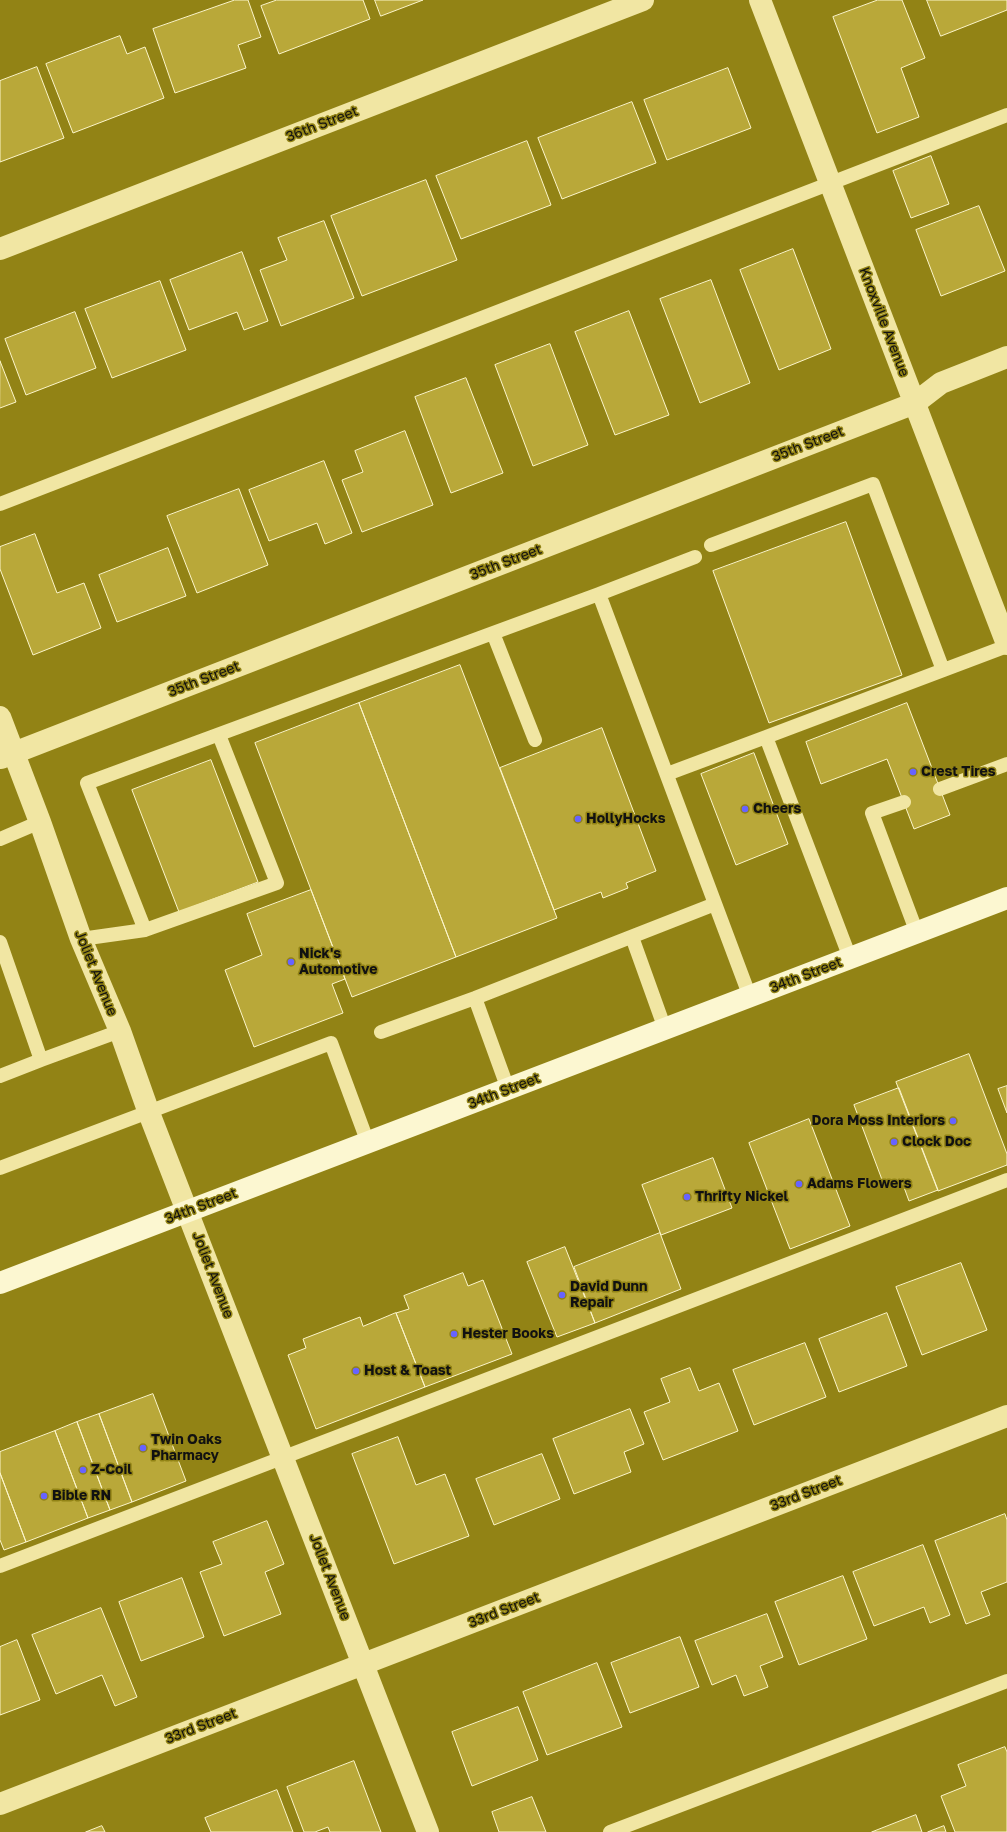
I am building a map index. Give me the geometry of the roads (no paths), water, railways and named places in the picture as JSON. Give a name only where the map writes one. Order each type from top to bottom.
[{"type":"main road","name":"34th Street","points":[[0,1284],[1007,898]]},
{"type":"street","name":"36th Street","points":[[0,249],[644,0]]},
{"type":"street","name":"Knoxville Avenue","points":[[760,0],[1007,645]]},
{"type":"street","name":"35th Street","points":[[7,755],[915,403],[941,383],[1007,357]]},
{"type":"street","name":"Joliet Avenue","points":[[0,717],[7,755],[40,822],[81,939],[120,1031],[149,1113],[428,1832]]},
{"type":"street","name":"33rd Street","points":[[0,1804],[1007,1416]]},
{"type":"lane","points":[[0,504],[1007,115]]},
{"type":"lane","points":[[711,544],[873,484],[943,670]]},
{"type":"lane","points":[[145,930],[87,783],[599,594],[695,557]]},
{"type":"lane","points":[[599,594],[750,997]]},
{"type":"lane","points":[[493,633],[535,740]]},
{"type":"lane","points":[[667,774],[1007,645]]},
{"type":"lane","points":[[81,939],[145,930],[277,883],[219,735]]},
{"type":"lane","points":[[766,737],[850,958]]},
{"type":"lane","points":[[940,789],[1007,764]]},
{"type":"lane","points":[[904,802],[872,813],[917,933]]},
{"type":"lane","points":[[0,839],[40,822]]},
{"type":"lane","points":[[381,1032],[475,998],[716,904]]},
{"type":"lane","points":[[632,937],[665,1029]]},
{"type":"lane","points":[[0,942],[41,1060]]},
{"type":"lane","points":[[475,998],[508,1089]]},
{"type":"lane","points":[[0,1076],[120,1031]]},
{"type":"lane","points":[[0,1168],[331,1043],[368,1143]]},
{"type":"lane","points":[[0,1566],[1007,1180]]},
{"type":"lane","points":[[610,1832],[1007,1681]]},
{"type":"place","name":"Crest Tires","points":[[913,772]]},
{"type":"place","name":"Cheers","points":[[745,809]]},
{"type":"place","name":"HollyHocks","points":[[578,819]]},
{"type":"place","name":"Nick's Automotive","points":[[291,962]]},
{"type":"place","name":"Dora Moss Interiors","points":[[953,1121]]},
{"type":"place","name":"Clock Doc","points":[[894,1142]]},
{"type":"place","name":"Adams Flowers","points":[[799,1184]]},
{"type":"place","name":"Thrifty Nickel","points":[[687,1197]]},
{"type":"place","name":"David Dunn Repair","points":[[562,1295]]},
{"type":"place","name":"Hester Books","points":[[454,1334]]},
{"type":"place","name":"Host & Toast","points":[[356,1371]]},
{"type":"place","name":"Twin Oaks Pharmacy","points":[[143,1448]]},
{"type":"place","name":"Z-Coil","points":[[83,1470]]},
{"type":"place","name":"Bible RN","points":[[44,1496]]}]
